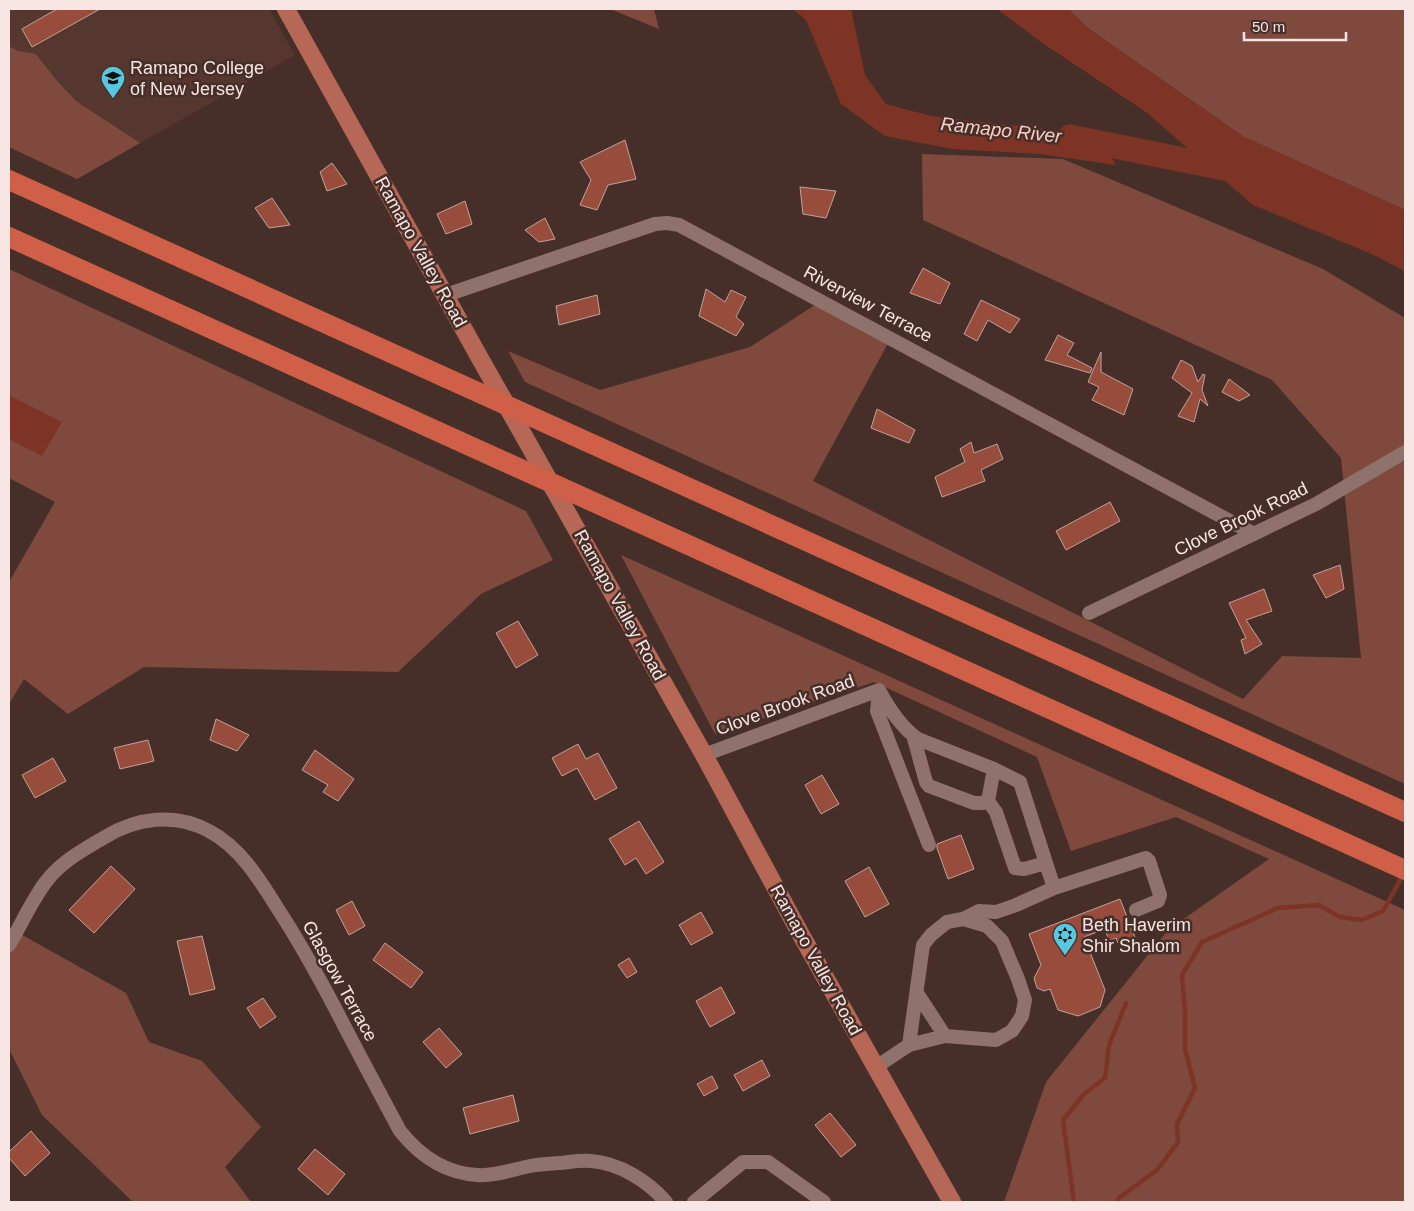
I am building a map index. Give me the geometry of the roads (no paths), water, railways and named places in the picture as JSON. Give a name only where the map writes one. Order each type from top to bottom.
[{"type":"highway","points":[[9,180],[1403,811]]},
{"type":"highway","points":[[9,237],[1405,870]]},
{"type":"main road","name":"Ramapo Valley Road","points":[[286,9],[704,755],[800,933],[952,1202]]},
{"type":"street","name":"Riverview Terrace","points":[[446,295],[654,224],[667,223],[679,225],[1254,534]]},
{"type":"street","name":"Clove Brook Road","points":[[1089,613],[1316,504],[1405,452]]},
{"type":"street","name":"Clove Brook Road","points":[[704,755],[878,690]]},
{"type":"street","points":[[878,690],[886,704],[912,735],[918,739],[994,769],[1020,782],[1054,888]]},
{"type":"street","points":[[878,690],[877,711],[929,845]]},
{"type":"street","points":[[912,735],[926,782],[930,786],[974,803],[988,801]]},
{"type":"street","points":[[994,769],[988,801],[996,812],[1015,868],[1024,870],[1046,863]]},
{"type":"street","name":"Glasgow Terrace","points":[[9,945],[45,883],[58,868],[117,830],[133,823],[154,819],[171,819],[191,823],[209,830],[226,842],[245,861],[262,884],[303,948],[400,1131],[412,1146],[427,1158],[451,1170],[478,1176],[535,1165],[590,1161],[609,1165],[628,1172],[644,1182],[666,1202]]},
{"type":"street","points":[[909,1045],[923,945],[931,935],[947,922],[963,919],[979,912],[996,912],[1054,888],[1146,858],[1149,861],[1160,895],[1158,901],[1136,910]]},
{"type":"street","points":[[992,931],[997,921],[996,912]]},
{"type":"street","points":[[876,1067],[909,1045],[945,1036],[996,1040],[1012,1031],[1022,1016],[1025,1000],[1002,941],[987,926],[963,919]]},
{"type":"street","points":[[917,993],[945,1036]]},
{"type":"street","points":[[694,1202],[743,1162],[768,1162],[824,1202]]},
{"type":"water","points":[[793,9],[851,9],[865,75],[886,104],[931,116],[1098,135],[1116,165],[1040,154],[952,149],[885,136],[841,104],[806,20]]},
{"type":"water","points":[[997,9],[1068,9],[1089,29],[1244,137],[1405,210],[1405,271],[1374,255],[1253,205],[1146,112],[1044,44]]},
{"type":"water","points":[[9,395],[62,422],[42,456],[9,439]]},
{"type":"waterway","name":"Ramapo River","points":[[1070,137],[1239,171]]},
{"type":"waterway","points":[[1117,1202],[1119,1198],[1158,1169],[1178,1142],[1177,1124],[1195,1088],[1185,1049],[1185,1011],[1182,975],[1202,942],[1278,908],[1319,905],[1340,917],[1362,920],[1383,911],[1403,875]]},
{"type":"waterway","points":[[1074,1202],[1063,1120],[1084,1094],[1105,1078],[1109,1045],[1126,1003]]},
{"type":"place","name":"Ramapo College of New Jersey","points":[[113,99]]},
{"type":"place","name":"Beth Haverim Shir Shalom","points":[[1065,956]]}]
